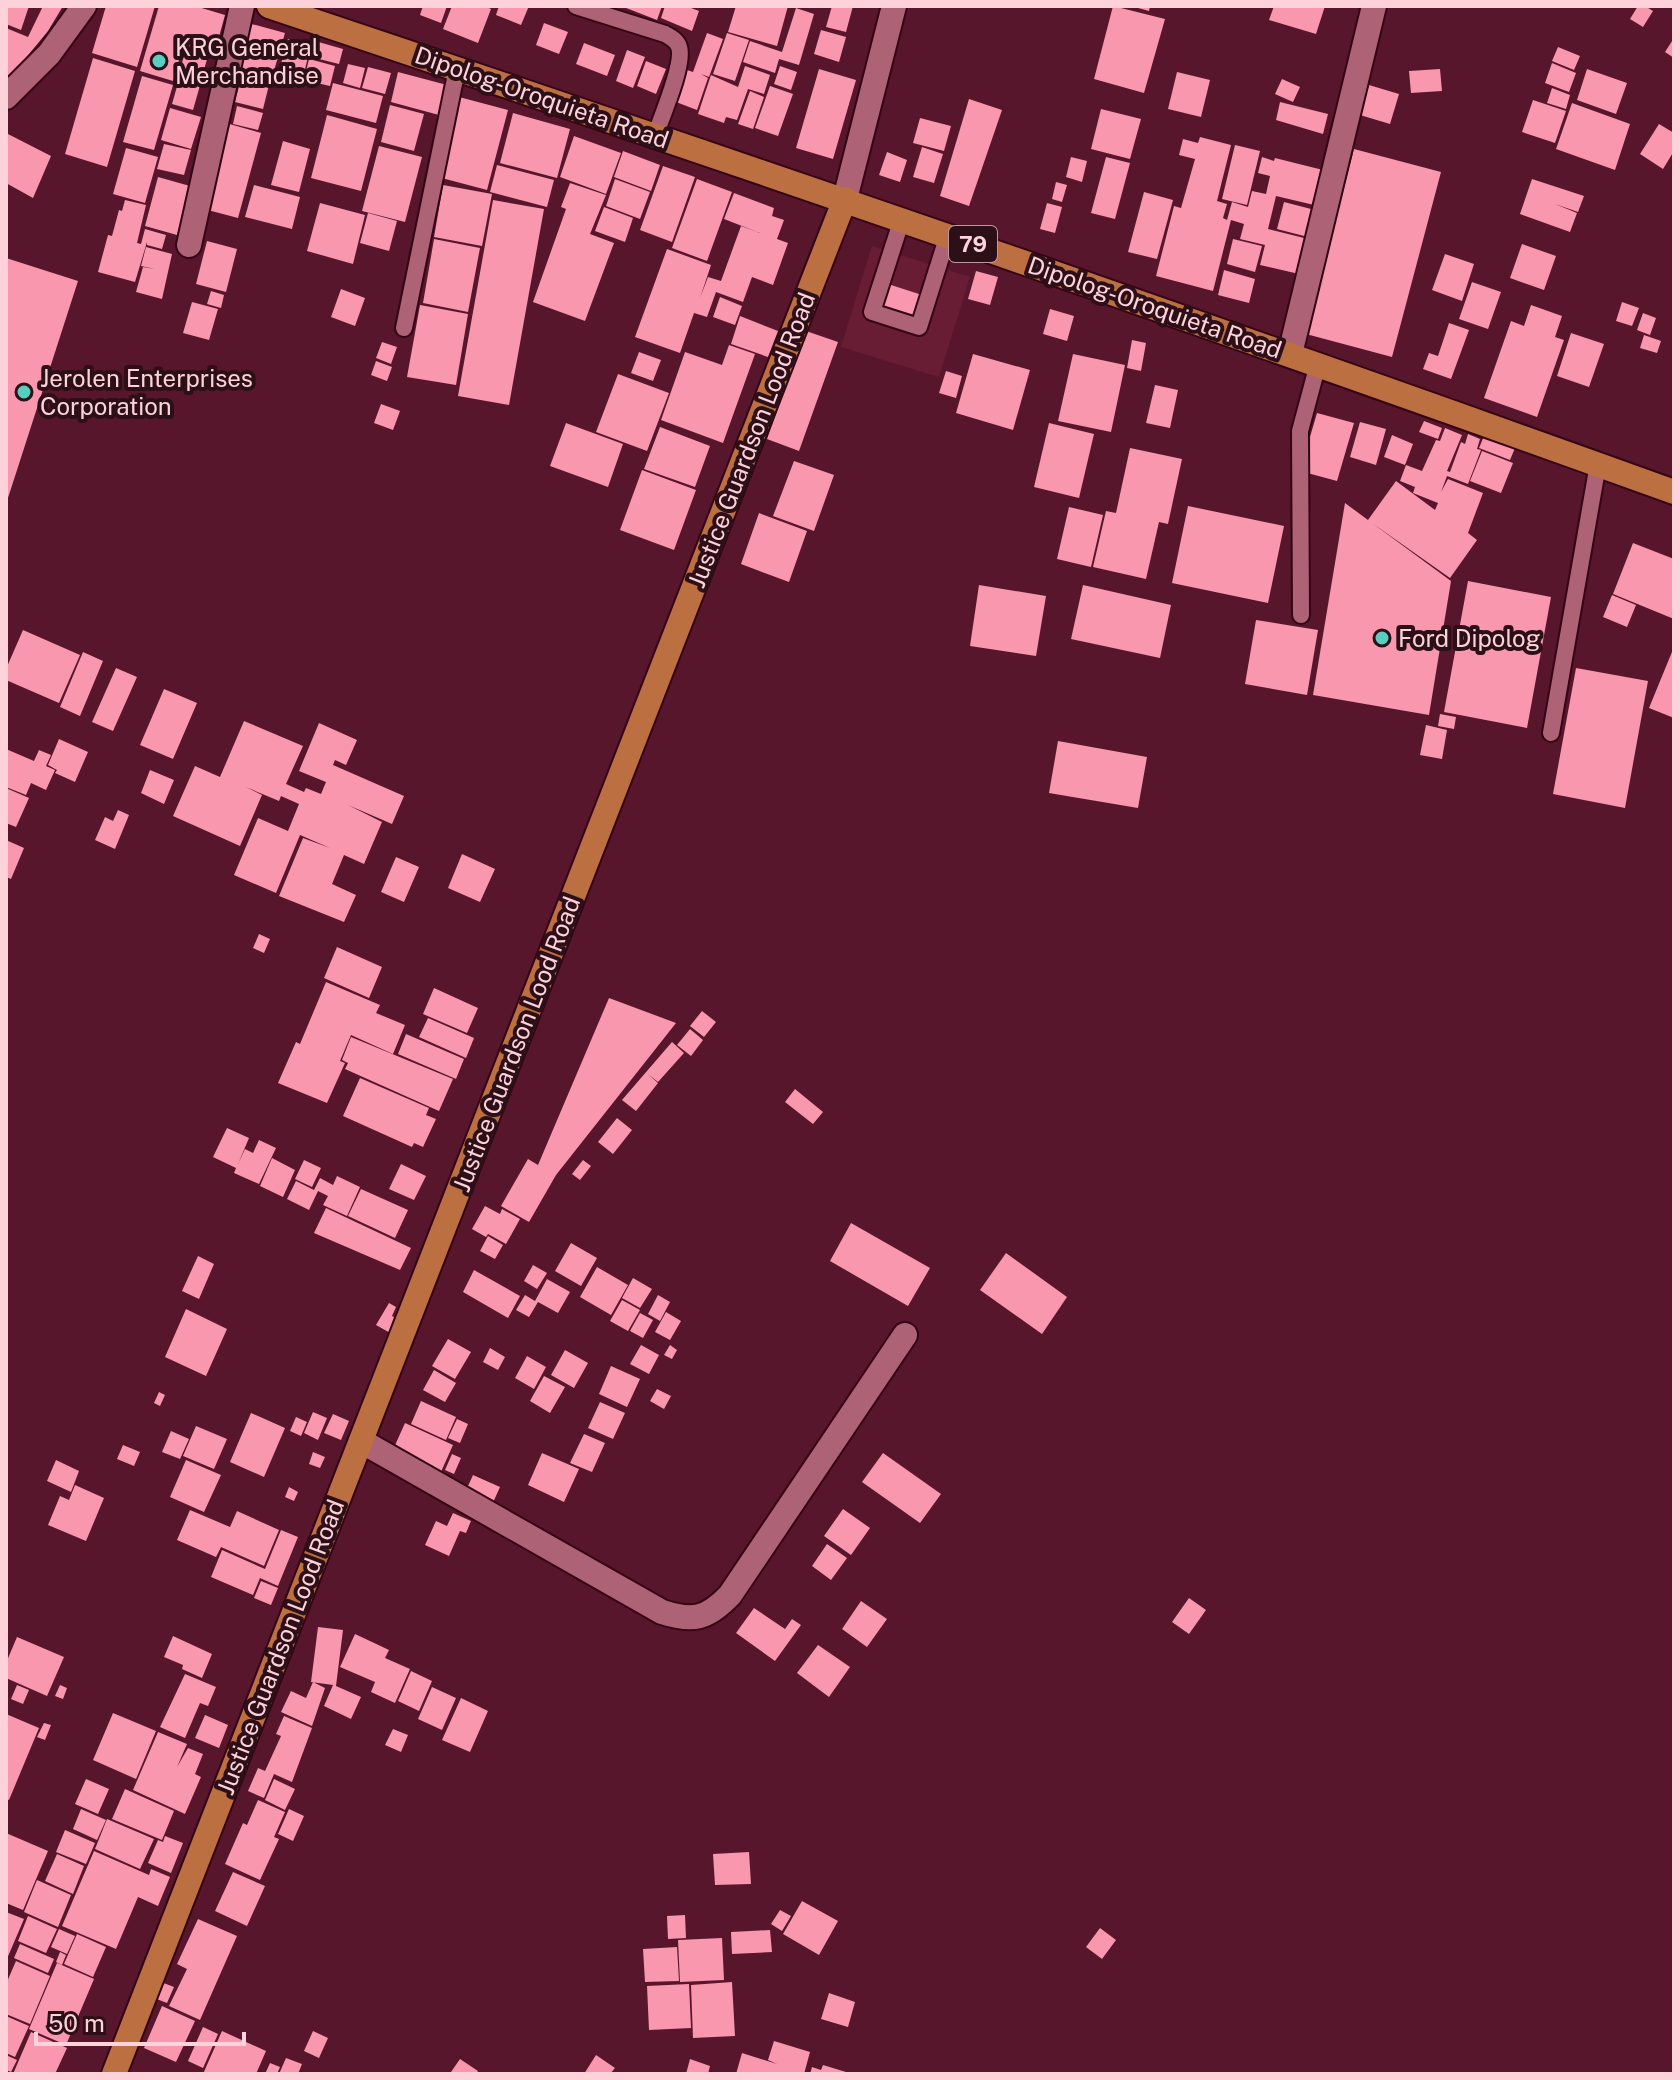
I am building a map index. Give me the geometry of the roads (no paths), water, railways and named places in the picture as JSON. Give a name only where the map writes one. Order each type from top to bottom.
[{"type":"main road","name":"Dipolog-Oroquieta Road","points":[[269,6],[845,199],[1674,492]]},
{"type":"main road","name":"Justice Guardson Lood Road","points":[[114,2074],[845,199]]},
{"type":"street","points":[[6,97],[49,54],[84,6]]},
{"type":"street","points":[[189,245],[242,6]]},
{"type":"street","name":"Justice Guardson Lood Road","points":[[845,199],[894,6]]},
{"type":"street","points":[[1290,354],[1374,6]]},
{"type":"street","points":[[361,1441],[662,1612],[687,1620],[703,1616],[730,1595],[905,1335]]},
{"type":"lane","points":[[576,6],[665,34],[674,39],[679,47],[679,64],[655,136]]},
{"type":"lane","points":[[404,328],[457,69]]},
{"type":"lane","points":[[902,219],[872,312],[919,327],[948,235]]},
{"type":"lane","points":[[1301,615],[1299,439],[1303,412],[1318,364]]},
{"type":"lane","points":[[1551,733],[1598,464]]},
{"type":"place","name":"KRG General Merchandise","points":[[159,61]]},
{"type":"place","name":"Jerolen Enterprises Corporation","points":[[24,392]]},
{"type":"place","name":"Ford Dipolog","points":[[1382,638]]}]
